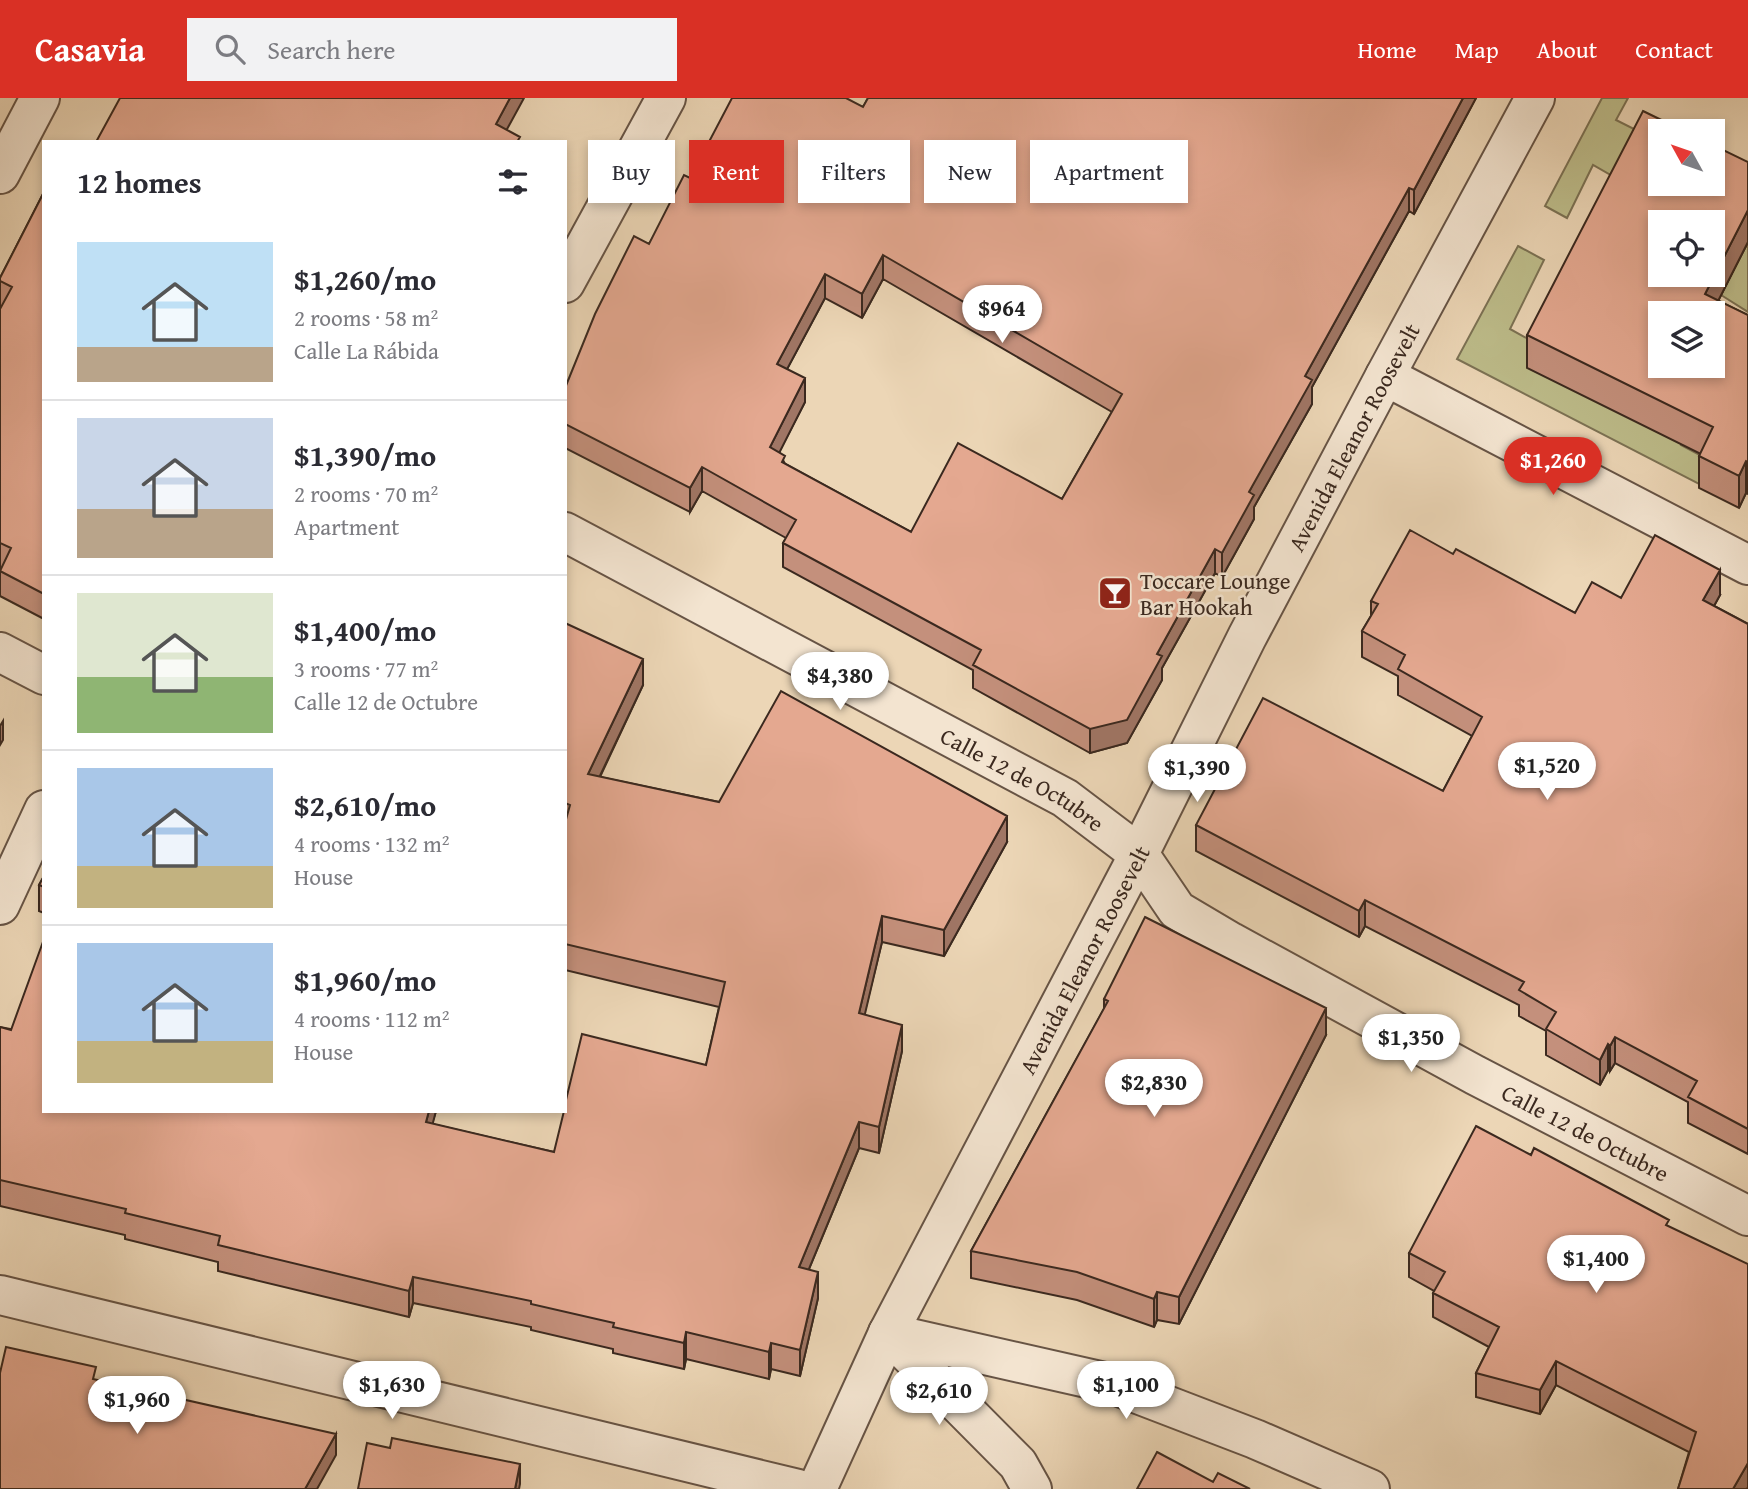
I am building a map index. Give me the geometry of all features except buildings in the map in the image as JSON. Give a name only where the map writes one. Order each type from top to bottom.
[{"type":"street","points":[[0,174],[40,98]]},
{"type":"street","points":[[567,279],[666,98]]},
{"type":"street","name":"Avenida Eleanor Roosevelt","points":[[817,1489],[888,1334],[1139,854],[1247,637],[1535,98]]},
{"type":"street","points":[[1385,376],[1748,565]]},
{"type":"street","name":"Calle 12 de Octubre","points":[[567,532],[1065,798],[1139,854],[1177,910],[1231,942],[1475,1075],[1748,1216]]},
{"type":"street","points":[[0,652],[42,674]]},
{"type":"street","points":[[0,905],[42,814]]},
{"type":"street","points":[[0,1295],[798,1489]]},
{"type":"street","points":[[888,1334],[1018,1464],[1032,1489]]},
{"type":"street","points":[[888,1334],[1109,1383],[1255,1439],[1370,1489]]},
{"type":"shaded area","points":[[1602,98],[1628,98],[1616,120],[1640,132],[1623,182],[1593,165],[1567,218],[1545,206]]},
{"type":"shaded area","points":[[1748,242],[1748,312],[1721,295]]},
{"type":"shaded area","points":[[1518,246],[1544,260],[1510,329],[1688,427],[1681,445],[1713,462],[1701,485],[1457,359]]},
{"type":"place","name":"Toccare Lounge Bar Hookah","points":[[1115,593]]}]
